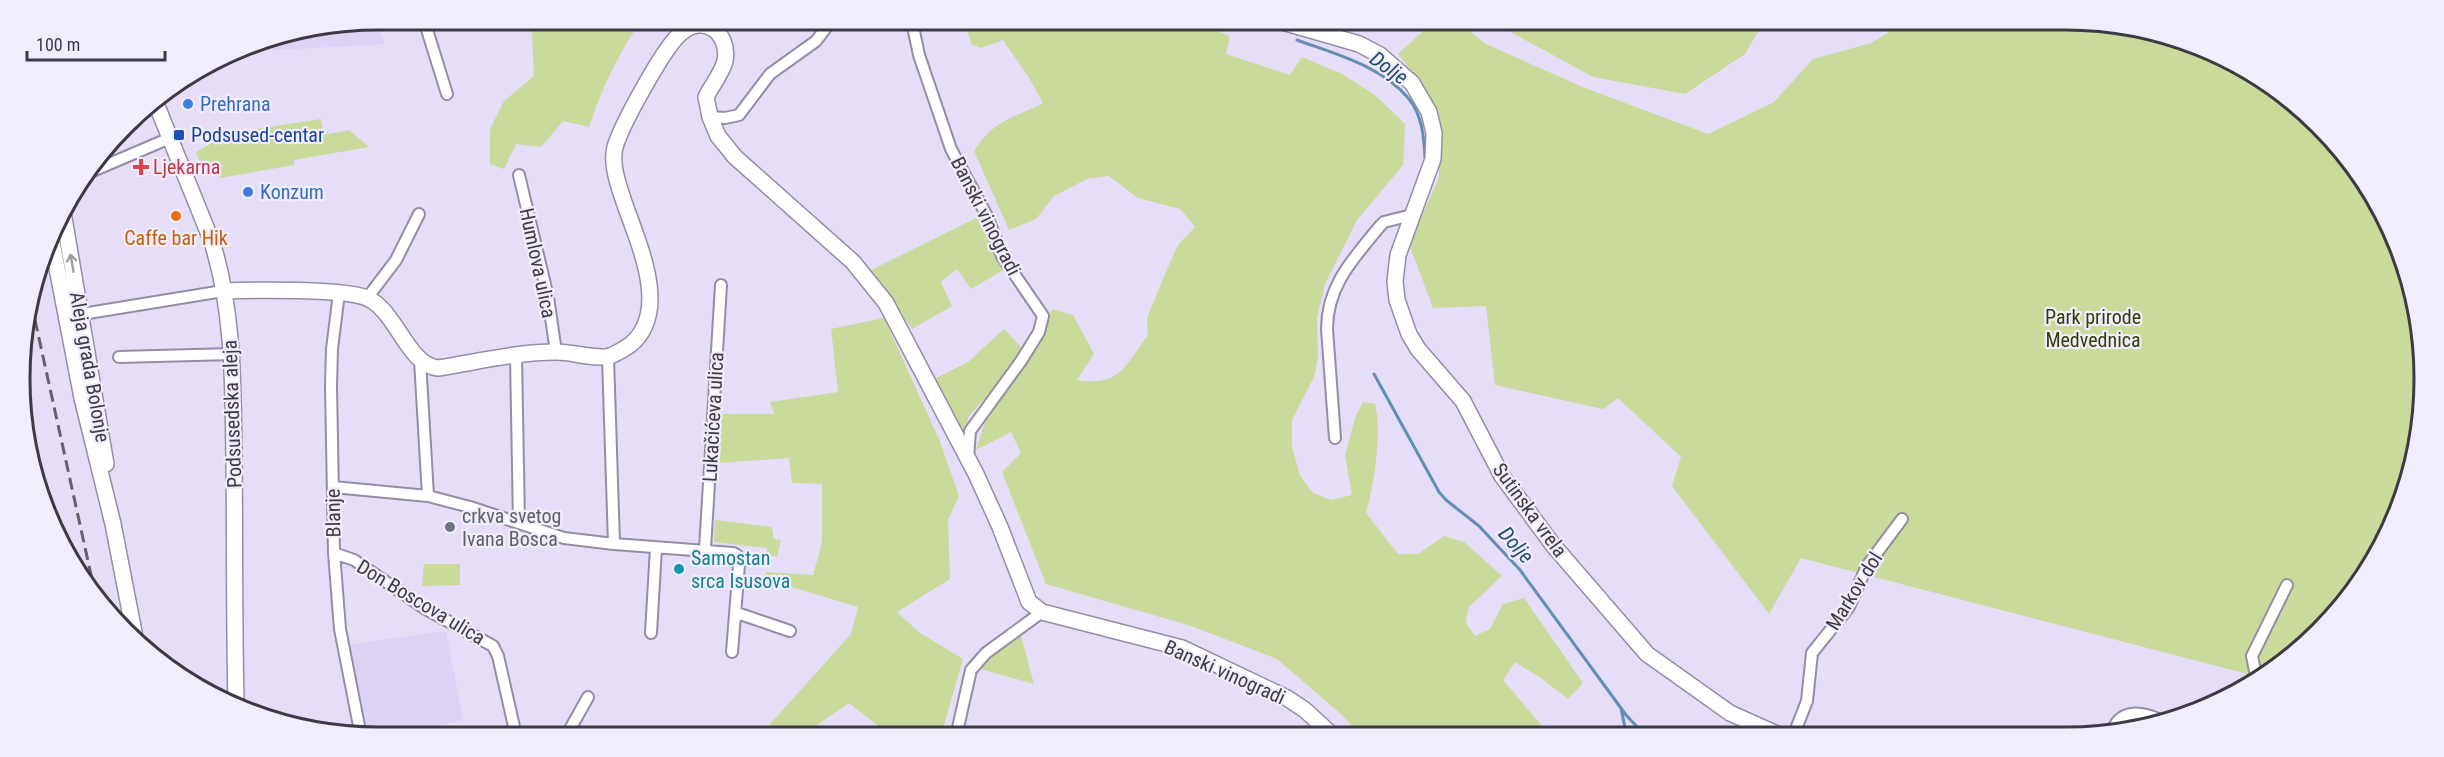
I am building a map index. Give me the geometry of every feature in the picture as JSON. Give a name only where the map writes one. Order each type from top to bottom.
[{"type":"street","points":[[427,30],[447,94]]},
{"type":"street","points":[[73,315],[223,291],[339,293],[368,297],[383,308],[420,360],[429,367],[438,368],[556,352],[608,357],[630,345],[641,334],[652,299],[648,277],[616,177],[614,150],[623,123],[680,33],[687,30]]},
{"type":"street","points":[[717,30],[721,34],[725,46],[723,67],[706,97],[710,117],[718,136],[735,157],[853,262],[886,303],[968,458],[1000,527],[1029,602],[1042,612],[986,653],[971,670],[958,727]]},
{"type":"street","points":[[710,117],[725,118],[739,115],[770,74],[816,41],[824,30]]},
{"type":"street","name":"Banski vinogradi","points":[[914,30],[922,64],[951,149],[987,216],[1002,256],[1043,316],[1039,332],[1021,361],[970,431],[968,458]]},
{"type":"street","name":"Sutinska vrela","points":[[1308,30],[1374,51],[1402,73],[1419,94],[1429,112],[1434,147],[1433,159],[1425,187],[1398,255],[1395,280],[1396,300],[1402,320],[1418,349],[1470,413],[1502,476],[1553,545],[1647,654],[1730,713],[1761,727]]},
{"type":"street","name":"Podsusedska aleja","points":[[158,109],[212,243],[223,291],[232,354],[236,696]]},
{"type":"street","points":[[101,167],[170,138]]},
{"type":"street","name":"Humlova ulica","points":[[519,175],[548,297],[556,352]]},
{"type":"street","points":[[368,297],[396,260],[419,213]]},
{"type":"street","points":[[1335,438],[1327,329],[1327,313],[1331,294],[1345,269],[1384,222],[1413,215]]},
{"type":"street","name":"Aleja grada Bolonje","points":[[65,227],[73,315],[94,452],[113,524],[133,626]]},
{"type":"street","name":"Aleja grada Bolonje","points":[[55,250],[73,315]]},
{"type":"street","name":"Lukačićeva ulica","points":[[705,549],[721,285]]},
{"type":"street","name":"Blanje","points":[[339,293],[332,349],[331,385],[333,553],[342,638],[359,726]]},
{"type":"street","points":[[119,357],[232,354]]},
{"type":"street","points":[[516,356],[519,523]]},
{"type":"street","points":[[608,357],[615,544]]},
{"type":"street","points":[[420,360],[428,496]]},
{"type":"street","points":[[333,487],[428,496],[519,523],[557,537],[656,548],[727,551],[737,555],[739,566],[737,613],[732,652]]},
{"type":"street","name":"Markov dol","points":[[1797,727],[1808,702],[1812,653],[1849,607],[1867,566],[1902,519]]},
{"type":"street","points":[[651,633],[656,548]]},
{"type":"street","name":"Don Boscova ulica","points":[[333,553],[354,560],[424,608],[493,645],[498,656],[514,727]]},
{"type":"street","points":[[2255,671],[2252,656],[2287,585]]},
{"type":"street","name":"Banski vinogradi","points":[[1042,612],[1182,648],[1287,698],[1305,710],[1323,727]]},
{"type":"street","points":[[737,613],[790,631]]},
{"type":"street","points":[[571,727],[588,697]]},
{"type":"street","points":[[2118,723],[2126,714],[2143,712],[2152,716]]},
{"type":"shaded area","points":[[380,30],[385,44],[259,51],[311,37],[356,31]]},
{"type":"shaded area","points":[[446,631],[463,720],[431,727],[364,726],[347,645]]},
{"type":"green space","points":[[533,30],[635,30],[611,72],[589,127],[563,121],[541,147],[516,144],[504,169],[490,164],[490,129],[504,101],[534,76]]},
{"type":"green space","points":[[967,30],[1214,30],[1230,36],[1226,54],[1290,75],[1302,57],[1342,74],[1375,95],[1405,124],[1403,165],[1357,220],[1325,284],[1317,318],[1318,358],[1314,377],[1292,420],[1292,447],[1300,476],[1313,493],[1331,500],[1352,495],[1345,456],[1355,418],[1363,402],[1375,404],[1378,429],[1376,459],[1366,513],[1398,554],[1418,554],[1444,536],[1464,542],[1502,576],[1468,608],[1466,623],[1475,636],[1490,629],[1503,604],[1524,598],[1583,683],[1568,699],[1515,662],[1503,680],[1543,727],[1353,727],[1277,659],[1191,626],[1046,584],[1002,472],[1021,453],[1011,432],[976,450],[985,422],[1039,344],[1052,309],[1073,315],[1094,354],[1077,380],[1103,380],[1120,372],[1148,335],[1147,318],[1168,267],[1178,245],[1195,227],[1180,209],[1138,198],[1109,176],[1089,178],[1054,196],[1036,219],[1009,230],[974,151],[989,132],[997,126],[1043,103],[1003,40],[981,48],[972,45]]},
{"type":"green space","name":"Park prirode Medvednica","points":[[1424,30],[1468,30],[1486,44],[1585,88],[1708,134],[1774,102],[1813,59],[1871,43],[1892,30],[2066,30],[2111,33],[2178,48],[2220,66],[2278,102],[2328,149],[2367,204],[2396,266],[2411,333],[2413,401],[2402,469],[2396,491],[2378,533],[2355,572],[2328,608],[2295,641],[2249,674],[1801,558],[1769,614],[1672,486],[1681,457],[1618,398],[1603,409],[1495,385],[1486,306],[1433,308],[1409,244],[1439,178],[1438,129],[1417,78],[1398,54]]},
{"type":"green space","points":[[1507,30],[1759,30],[1745,54],[1685,94],[1593,77]]},
{"type":"green space","points":[[321,119],[324,135],[349,130],[369,147],[294,160],[294,165],[220,178],[218,172],[209,173],[205,164],[201,165],[196,152],[230,133]]},
{"type":"green space","points":[[982,215],[1007,268],[971,289],[957,269],[941,282],[952,306],[912,329],[871,270]]},
{"type":"green space","points":[[884,318],[939,439],[959,496],[948,520],[950,579],[897,612],[920,633],[963,659],[943,727],[880,727],[849,703],[814,727],[767,727],[851,634],[858,607],[765,579],[766,572],[813,575],[822,543],[822,484],[792,483],[789,458],[718,463],[722,414],[774,414],[770,402],[838,392],[831,329]]},
{"type":"green space","points":[[1004,329],[1024,350],[1000,382],[968,417],[966,439],[936,378],[968,362]]},
{"type":"green space","points":[[715,520],[772,527],[774,539],[781,540],[777,557],[767,555],[767,548],[714,542]]},
{"type":"green space","points":[[424,564],[460,564],[460,585],[422,586]]},
{"type":"green space","points":[[1021,636],[1034,684],[981,669],[993,656]]},
{"type":"waterway","name":"Dolje","points":[[1297,40],[1357,62],[1398,88],[1409,99],[1420,119],[1425,157]]},
{"type":"waterway","name":"Dolje","points":[[1374,374],[1439,492],[1479,526],[1520,570],[1626,715],[1637,727]]},
{"type":"waterway","points":[[1621,708],[1625,727]]},
{"type":"railway","points":[[35,321],[91,575]]},
{"type":"place","name":"Prehrana","points":[[188,104]]},
{"type":"place","name":"Podsused-centar","points":[[179,135]]},
{"type":"place","name":"Ljekarna","points":[[141,167]]},
{"type":"place","name":"Konzum","points":[[248,192]]},
{"type":"place","name":"Caffe bar Hik","points":[[176,216]]},
{"type":"place","name":"crkva svetog Ivana Bosca","points":[[450,527]]},
{"type":"place","name":"Samostan srca Isusova","points":[[679,569]]}]
